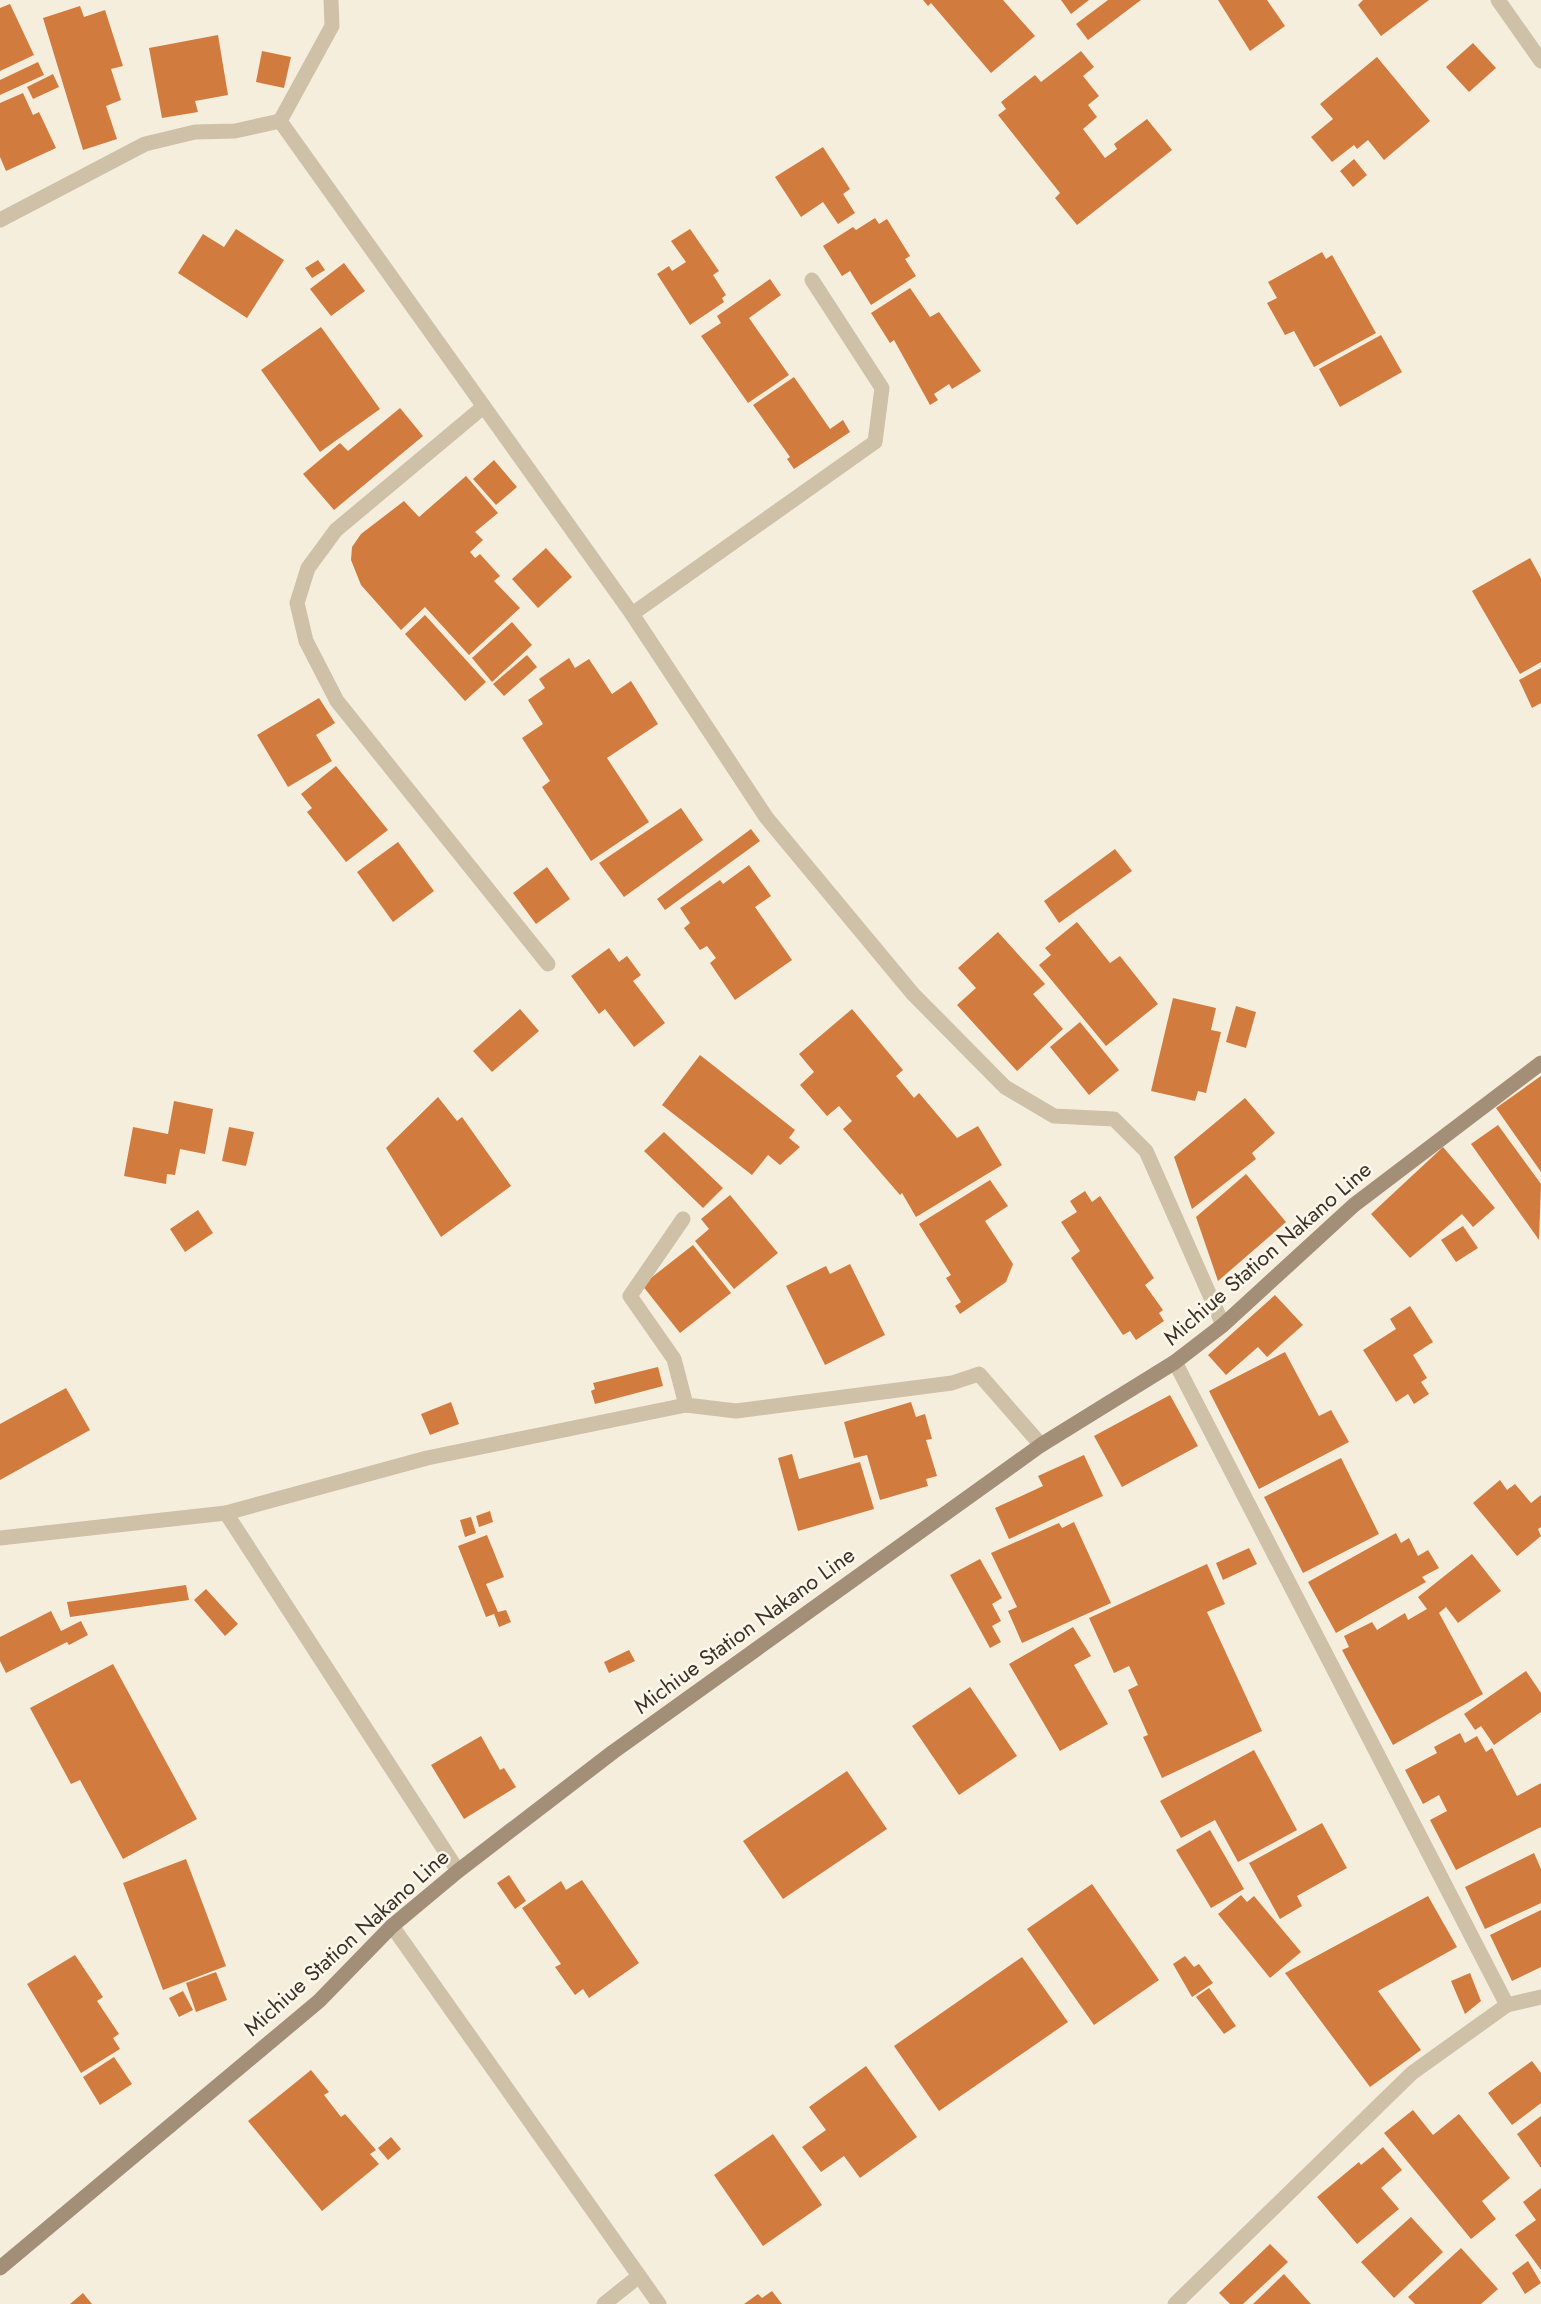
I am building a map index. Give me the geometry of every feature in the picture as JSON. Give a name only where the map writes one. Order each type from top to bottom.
[{"type":"main road","name":"Michiue Station Nakano Line","points":[[0,2268],[319,2001],[392,1926],[458,1871],[613,1752],[1041,1444],[1175,1362],[1223,1325],[1354,1205],[1541,1063]]},
{"type":"street","points":[[0,220],[146,144],[195,132],[235,131],[280,121],[333,27],[331,0]]},
{"type":"street","points":[[1498,0],[1541,61]]},
{"type":"street","points":[[280,121],[482,408],[632,614],[766,817],[913,994],[1005,1087],[1054,1116],[1114,1119],[1146,1151],[1223,1325]]},
{"type":"street","points":[[632,614],[875,442],[882,388],[812,280]]},
{"type":"street","points":[[482,408],[336,530],[308,568],[297,603],[306,641],[337,701],[548,964]]},
{"type":"street","points":[[683,1219],[630,1296],[674,1359],[686,1405]]},
{"type":"street","points":[[1175,1362],[1507,2005]]},
{"type":"street","points":[[0,1538],[226,1513],[427,1458],[686,1405],[736,1411],[952,1383],[979,1374],[1041,1444]]},
{"type":"street","points":[[226,1513],[458,1871]]},
{"type":"street","points":[[392,1926],[659,2304]]},
{"type":"street","points":[[1175,2304],[1412,2073],[1507,2005],[1541,1996]]},
{"type":"street","points":[[604,2304],[639,2276]]},
{"type":"building","points":[[923,0],[1003,0],[1035,36],[991,73],[931,3],[928,6]]},
{"type":"building","points":[[1061,0],[1089,0],[1071,14]]},
{"type":"building","points":[[1108,0],[1141,0],[1088,40],[1076,24]]},
{"type":"building","points":[[1218,0],[1267,0],[1285,26],[1250,51]]},
{"type":"building","points":[[1363,0],[1429,0],[1381,36],[1358,5]]},
{"type":"building","points":[[10,4],[34,55],[0,71],[0,8]]},
{"type":"building","points":[[80,6],[84,17],[105,10],[123,66],[111,69],[121,100],[106,106],[117,139],[83,150],[43,18]]},
{"type":"building","points":[[218,35],[228,95],[195,101],[198,112],[162,118],[149,48]]},
{"type":"building","points":[[1473,43],[1496,68],[1469,92],[1446,67]]},
{"type":"building","points":[[262,51],[291,57],[284,88],[256,82]]},
{"type":"building","points":[[1081,51],[1094,67],[1083,76],[1099,96],[1088,105],[1097,117],[1083,129],[1105,158],[1117,149],[1114,144],[1147,119],[1172,150],[1077,225],[1055,198],[1060,193],[998,115],[1006,109],[1001,102],[1035,75],[1041,82]]},
{"type":"building","points":[[1377,57],[1430,121],[1384,160],[1368,140],[1357,149],[1354,145],[1332,162],[1311,137],[1333,119],[1320,104]]},
{"type":"building","points":[[38,62],[44,75],[0,95],[0,80]]},
{"type":"building","points":[[53,74],[59,87],[33,99],[27,87]]},
{"type":"building","points":[[23,93],[33,115],[39,112],[56,148],[6,171],[0,157],[0,103]]},
{"type":"building","points":[[823,147],[850,189],[843,194],[855,213],[838,224],[823,202],[801,217],[775,177]]},
{"type":"building","points":[[1354,159],[1367,175],[1353,187],[1340,171]]},
{"type":"building","points":[[875,218],[879,224],[887,219],[910,256],[905,259],[916,276],[871,305],[850,271],[842,276],[823,246],[853,227],[856,230]]},
{"type":"building","points":[[236,229],[284,260],[247,318],[178,273],[203,234],[224,247]]},
{"type":"building","points":[[690,229],[719,271],[713,275],[726,295],[722,298],[724,302],[690,325],[657,274],[669,266],[672,271],[686,262],[671,241]]},
{"type":"building","points":[[1322,252],[1326,259],[1332,255],[1376,333],[1314,367],[1294,331],[1285,335],[1267,303],[1277,298],[1268,282]]},
{"type":"building","points":[[318,260],[325,270],[312,278],[305,268]]},
{"type":"building","points":[[344,263],[365,291],[331,316],[310,289]]},
{"type":"building","points":[[770,279],[781,295],[749,318],[789,375],[748,403],[701,336],[721,323],[717,316]]},
{"type":"building","points":[[910,288],[930,317],[939,312],[981,371],[952,389],[949,384],[934,394],[938,400],[930,405],[894,340],[890,343],[871,313]]},
{"type":"building","points":[[321,327],[380,409],[320,452],[261,370]]},
{"type":"building","points":[[1381,335],[1402,372],[1340,407],[1319,369]]},
{"type":"building","points":[[794,377],[830,429],[843,420],[850,432],[794,469],[787,459],[790,457],[753,405]]},
{"type":"building","points":[[400,408],[423,436],[334,510],[303,474],[340,443],[348,451]]},
{"type":"building","points":[[494,460],[517,487],[496,505],[473,479]]},
{"type":"building","points":[[466,476],[498,513],[475,532],[483,540],[470,552],[475,558],[480,554],[500,576],[494,581],[520,608],[469,655],[425,607],[401,630],[361,585],[351,560],[352,547],[361,534],[404,501],[419,517]]},
{"type":"building","points":[[546,548],[572,577],[538,608],[512,579]]},
{"type":"building","points":[[1530,558],[1541,578],[1541,662],[1520,674],[1472,591]]},
{"type":"building","points":[[425,615],[486,682],[465,701],[405,634]]},
{"type":"building","points":[[512,622],[532,645],[492,682],[472,658]]},
{"type":"building","points":[[527,655],[537,667],[504,696],[493,684]]},
{"type":"building","points":[[569,658],[575,668],[589,659],[612,694],[631,681],[658,724],[607,758],[649,822],[591,861],[542,787],[550,781],[522,738],[543,724],[528,700],[545,688],[539,679]]},
{"type":"building","points":[[1541,668],[1541,703],[1532,708],[1519,680]]},
{"type":"building","points":[[319,698],[335,723],[316,735],[332,761],[288,787],[257,735]]},
{"type":"building","points":[[336,766],[388,830],[346,862],[307,812],[312,808],[301,794]]},
{"type":"building","points":[[681,808],[703,840],[624,897],[599,863]]},
{"type":"building","points":[[751,829],[760,841],[665,910],[657,899]]},
{"type":"building","points":[[398,842],[434,891],[393,922],[357,872]]},
{"type":"building","points":[[1115,849],[1132,871],[1059,923],[1044,901]]},
{"type":"building","points":[[749,865],[771,896],[755,907],[792,960],[735,1000],[710,963],[716,958],[707,946],[700,950],[684,928],[690,923],[680,908],[720,880],[723,884]]},
{"type":"building","points":[[547,867],[570,899],[536,924],[513,893]]},
{"type":"building","points":[[1077,922],[1110,963],[1120,956],[1158,1004],[1106,1046],[1039,965],[1051,955],[1045,948]]},
{"type":"building","points":[[998,932],[1045,984],[1033,994],[1063,1029],[1017,1071],[957,1005],[976,988],[958,968]]},
{"type":"building","points":[[609,948],[619,962],[627,956],[641,975],[633,981],[665,1023],[634,1047],[605,1009],[599,1014],[571,976]]},
{"type":"building","points":[[1173,998],[1216,1008],[1211,1030],[1221,1032],[1206,1093],[1198,1091],[1195,1101],[1151,1091]]},
{"type":"building","points":[[1236,1006],[1256,1012],[1246,1048],[1226,1042]]},
{"type":"building","points":[[520,1009],[539,1031],[492,1072],[473,1051]]},
{"type":"building","points":[[852,1009],[903,1070],[896,1076],[914,1098],[919,1093],[957,1138],[978,1126],[1002,1165],[916,1217],[902,1193],[900,1195],[843,1129],[852,1121],[839,1106],[827,1116],[800,1085],[814,1072],[799,1054]]},
{"type":"building","points":[[1080,1022],[1119,1070],[1089,1095],[1050,1047]]},
{"type":"building","points":[[700,1055],[795,1130],[789,1138],[800,1147],[780,1165],[768,1155],[752,1175],[662,1105]]},
{"type":"building","points":[[1541,1076],[1541,1172],[1496,1108]]},
{"type":"building","points":[[438,1097],[457,1121],[462,1117],[511,1186],[441,1237],[386,1148]]},
{"type":"building","points":[[1245,1098],[1275,1133],[1252,1153],[1256,1159],[1192,1209],[1174,1157]]},
{"type":"building","points":[[174,1101],[213,1109],[205,1154],[180,1149],[175,1175],[167,1174],[166,1184],[124,1176],[133,1127],[168,1134]]},
{"type":"building","points":[[1498,1125],[1541,1184],[1539,1240],[1471,1144]]},
{"type":"building","points":[[229,1127],[254,1132],[246,1166],[222,1161]]},
{"type":"building","points":[[664,1132],[723,1188],[703,1208],[644,1151]]},
{"type":"building","points":[[1443,1147],[1495,1208],[1473,1227],[1462,1214],[1410,1258],[1371,1214]]},
{"type":"building","points":[[1246,1174],[1286,1222],[1218,1281],[1196,1217]]},
{"type":"building","points":[[990,1180],[1008,1206],[985,1221],[1013,1264],[1006,1282],[960,1314],[955,1306],[961,1302],[946,1278],[951,1275],[919,1224]]},
{"type":"building","points":[[1085,1191],[1092,1202],[1100,1196],[1154,1278],[1145,1285],[1163,1310],[1159,1313],[1164,1321],[1136,1340],[1130,1331],[1123,1335],[1071,1258],[1080,1251],[1061,1222],[1077,1212],[1070,1201]]},
{"type":"building","points":[[730,1195],[778,1253],[734,1289],[695,1241],[709,1229],[701,1219]]},
{"type":"building","points":[[198,1210],[213,1233],[185,1252],[170,1229]]},
{"type":"building","points":[[1463,1226],[1478,1248],[1456,1262],[1441,1240]]},
{"type":"building","points":[[693,1245],[731,1293],[680,1333],[642,1285]]},
{"type":"building","points":[[850,1264],[885,1335],[825,1365],[786,1286],[826,1266],[830,1274]]},
{"type":"building","points":[[1275,1295],[1303,1325],[1267,1357],[1258,1347],[1226,1375],[1208,1355]]},
{"type":"building","points":[[1410,1306],[1433,1342],[1413,1355],[1427,1378],[1421,1382],[1429,1394],[1414,1404],[1408,1394],[1396,1402],[1363,1350],[1396,1329],[1390,1319]]},
{"type":"building","points":[[1285,1352],[1319,1416],[1331,1410],[1349,1442],[1259,1489],[1209,1391]]},
{"type":"building","points":[[658,1367],[663,1386],[595,1404],[591,1391],[595,1389],[593,1383]]},
{"type":"building","points":[[66,1388],[90,1430],[0,1480],[0,1424]]},
{"type":"building","points":[[1170,1395],[1198,1446],[1122,1487],[1094,1436]]},
{"type":"building","points":[[451,1402],[459,1424],[430,1435],[421,1414]]},
{"type":"building","points":[[911,1402],[916,1417],[925,1414],[932,1439],[926,1440],[937,1476],[926,1479],[928,1486],[880,1500],[867,1455],[854,1458],[844,1422]]},
{"type":"building","points":[[792,1454],[799,1479],[860,1462],[874,1509],[798,1531],[778,1458]]},
{"type":"building","points":[[1084,1455],[1103,1496],[1009,1539],[995,1508],[1043,1486],[1038,1476]]},
{"type":"building","points":[[1341,1458],[1379,1534],[1303,1573],[1264,1497]]},
{"type":"building","points":[[1500,1480],[1507,1490],[1515,1484],[1531,1503],[1541,1495],[1541,1527],[1538,1529],[1541,1536],[1517,1556],[1473,1503]]},
{"type":"building","points":[[490,1511],[493,1522],[479,1527],[476,1516]]},
{"type":"building","points":[[471,1517],[476,1533],[465,1537],[460,1520]]},
{"type":"building","points":[[1074,1522],[1111,1603],[1022,1643],[1008,1611],[1017,1607],[991,1553],[1059,1523],[1062,1528]]},
{"type":"building","points":[[1396,1533],[1401,1543],[1409,1538],[1418,1556],[1428,1550],[1439,1568],[1422,1577],[1426,1582],[1336,1633],[1308,1582]]},
{"type":"building","points":[[487,1535],[504,1577],[486,1584],[498,1612],[506,1610],[511,1622],[499,1627],[494,1614],[486,1617],[458,1546]]},
{"type":"building","points":[[1249,1548],[1257,1564],[1223,1580],[1216,1563]]},
{"type":"building","points":[[1472,1554],[1501,1591],[1458,1623],[1446,1607],[1439,1613],[1483,1694],[1393,1745],[1342,1650],[1349,1647],[1344,1636],[1372,1622],[1377,1630],[1405,1613],[1408,1620],[1427,1609],[1418,1597]]},
{"type":"building","points":[[980,1559],[1002,1598],[992,1604],[1001,1621],[992,1626],[1001,1642],[990,1648],[950,1575]]},
{"type":"building","points":[[1207,1564],[1225,1604],[1207,1612],[1262,1731],[1162,1778],[1143,1737],[1148,1735],[1128,1690],[1138,1685],[1129,1666],[1114,1673],[1089,1618]]},
{"type":"building","points":[[186,1585],[189,1600],[70,1617],[67,1602]]},
{"type":"building","points":[[206,1589],[238,1624],[225,1636],[194,1600]]},
{"type":"building","points":[[51,1611],[61,1631],[81,1621],[88,1635],[69,1645],[67,1642],[6,1673],[0,1661],[0,1637]]},
{"type":"building","points":[[1073,1627],[1091,1656],[1074,1665],[1108,1724],[1060,1751],[1009,1664]]},
{"type":"building","points":[[629,1650],[635,1661],[609,1673],[604,1662]]},
{"type":"building","points":[[113,1664],[197,1819],[123,1859],[80,1780],[71,1784],[30,1708]]},
{"type":"building","points":[[1526,1671],[1541,1693],[1541,1712],[1494,1745],[1481,1726],[1475,1730],[1464,1714]]},
{"type":"building","points":[[970,1687],[1017,1756],[959,1795],[912,1726]]},
{"type":"building","points":[[1460,1733],[1465,1743],[1477,1736],[1486,1752],[1492,1748],[1517,1796],[1541,1783],[1541,1827],[1456,1870],[1430,1820],[1447,1811],[1439,1795],[1423,1804],[1405,1770],[1437,1753],[1434,1747]]},
{"type":"building","points":[[481,1736],[500,1770],[504,1768],[516,1787],[464,1819],[431,1765]]},
{"type":"building","points":[[1254,1750],[1297,1830],[1238,1862],[1215,1820],[1181,1838],[1160,1801]]},
{"type":"building","points":[[847,1771],[887,1829],[783,1899],[743,1841]]},
{"type":"building","points":[[1322,1823],[1347,1868],[1297,1896],[1302,1906],[1280,1919],[1249,1863]]},
{"type":"building","points":[[1210,1830],[1244,1889],[1211,1908],[1176,1850]]},
{"type":"building","points":[[1534,1853],[1541,1869],[1541,1903],[1485,1929],[1465,1887]]},
{"type":"building","points":[[186,1859],[226,1966],[163,1990],[123,1883]]},
{"type":"building","points":[[509,1875],[526,1901],[515,1909],[497,1883]]},
{"type":"building","points":[[582,1880],[639,1963],[589,1998],[583,1989],[575,1995],[555,1967],[561,1964],[522,1908],[561,1881],[566,1890]]},
{"type":"building","points":[[1092,1884],[1159,1980],[1094,2025],[1027,1929]]},
{"type":"building","points":[[1241,1895],[1247,1902],[1254,1896],[1301,1952],[1270,1978],[1218,1914]]},
{"type":"building","points":[[1428,1896],[1457,1947],[1378,1991],[1421,2050],[1370,2087],[1285,1973]]},
{"type":"building","points":[[1541,1910],[1541,1967],[1512,1981],[1490,1935]]},
{"type":"building","points":[[75,1955],[103,1997],[97,2001],[119,2034],[113,2038],[120,2049],[81,2073],[27,1984]]},
{"type":"building","points":[[1185,1956],[1194,1967],[1199,1964],[1213,1983],[1192,1997],[1173,1964]]},
{"type":"building","points":[[1022,1957],[1068,2022],[939,2111],[894,2046]]},
{"type":"building","points":[[216,1972],[227,2000],[196,2012],[186,1983]]},
{"type":"building","points":[[1470,1973],[1481,2001],[1465,2014],[1451,1981]]},
{"type":"building","points":[[1209,1988],[1236,2026],[1224,2034],[1196,1997]]},
{"type":"building","points":[[183,1991],[193,2010],[179,2017],[169,1998]]},
{"type":"building","points":[[114,2057],[132,2084],[100,2105],[83,2077]]},
{"type":"building","points":[[1532,2061],[1541,2073],[1541,2103],[1512,2125],[1488,2093]]},
{"type":"building","points":[[866,2066],[917,2137],[860,2178],[844,2156],[821,2172],[802,2147],[826,2130],[809,2107]]},
{"type":"building","points":[[311,2070],[329,2092],[324,2095],[341,2117],[345,2114],[376,2150],[370,2154],[379,2164],[322,2211],[248,2121]]},
{"type":"building","points":[[1413,2110],[1433,2135],[1459,2114],[1510,2178],[1482,2201],[1496,2219],[1471,2239],[1384,2133]]},
{"type":"building","points":[[1541,2116],[1541,2168],[1517,2134]]},
{"type":"building","points":[[773,2134],[822,2205],[763,2246],[714,2175]]},
{"type":"building","points":[[391,2137],[401,2149],[388,2160],[378,2148]]},
{"type":"building","points":[[1383,2147],[1402,2170],[1381,2188],[1399,2209],[1357,2244],[1317,2197],[1359,2162],[1361,2165]]},
{"type":"building","points":[[1541,2188],[1541,2270],[1515,2235],[1536,2220],[1523,2202]]},
{"type":"building","points":[[1411,2217],[1443,2252],[1394,2298],[1361,2262]]},
{"type":"building","points":[[1270,2244],[1288,2262],[1243,2304],[1230,2304],[1219,2293]]},
{"type":"building","points":[[1461,2248],[1498,2289],[1481,2304],[1415,2304],[1408,2297]]},
{"type":"building","points":[[1528,2261],[1541,2283],[1525,2294],[1512,2273]]},
{"type":"building","points":[[1284,2274],[1311,2304],[1253,2304]]},
{"type":"building","points":[[772,2291],[782,2304],[744,2304],[758,2294],[762,2298]]},
{"type":"building","points":[[83,2293],[92,2304],[70,2304]]}]
